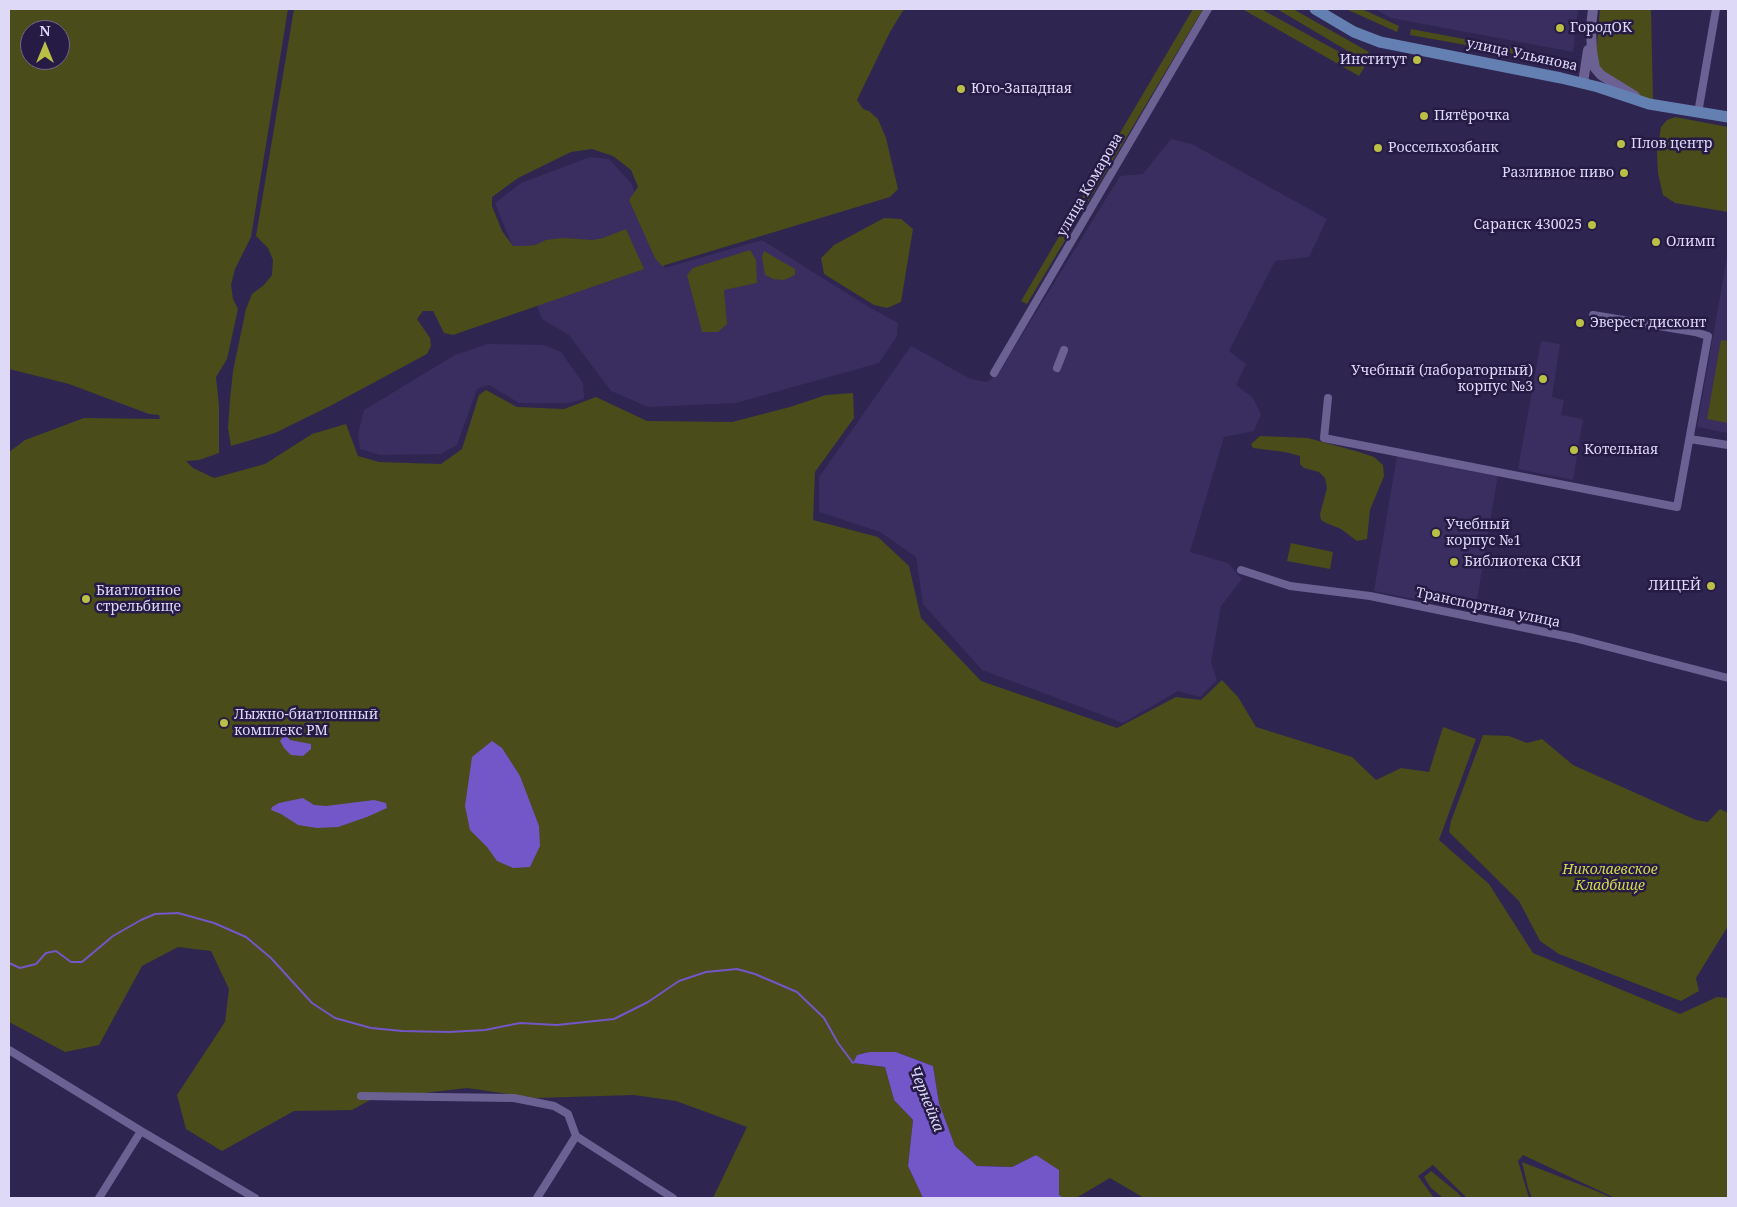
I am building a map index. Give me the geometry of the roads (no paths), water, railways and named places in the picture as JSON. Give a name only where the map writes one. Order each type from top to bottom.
[{"type":"main road","name":"улица Ульянова","points":[[1315,9],[1354,32],[1380,42],[1583,84],[1649,104],[1728,117]]},
{"type":"street","name":"улица Комарова","points":[[994,373],[1208,9]]},
{"type":"street","points":[[1583,84],[1593,9]]},
{"type":"street","points":[[1698,113],[1716,9]]},
{"type":"street","points":[[1591,30],[1595,68],[1601,75],[1649,104]]},
{"type":"street","points":[[1328,398],[1324,438],[1677,507],[1708,336],[1695,332],[1593,315]]},
{"type":"street","points":[[1057,368],[1064,350]]},
{"type":"street","points":[[1690,439],[1728,445]]},
{"type":"street","name":"Транспортная улица","points":[[1241,570],[1290,586],[1370,596],[1574,638],[1728,678]]},
{"type":"street","points":[[9,1050],[255,1198]]},
{"type":"street","points":[[362,1096],[514,1098],[554,1106],[568,1114],[576,1136],[672,1198]]},
{"type":"street","points":[[99,1198],[142,1131]]},
{"type":"street","points":[[537,1198],[576,1136]]},
{"type":"water","points":[[285,734],[290,740],[311,744],[311,749],[303,756],[291,755],[280,741]]},
{"type":"water","points":[[492,741],[502,748],[520,776],[539,826],[540,846],[530,867],[513,868],[497,861],[487,847],[470,830],[465,806],[472,757]]},
{"type":"water","points":[[303,798],[314,805],[326,806],[374,800],[386,803],[387,808],[338,827],[317,828],[298,825],[271,810],[272,807],[279,803]]},
{"type":"water","name":"Чернейка","points":[[869,1052],[896,1052],[933,1066],[939,1103],[955,1146],[977,1166],[1012,1167],[1036,1155],[1059,1170],[1059,1195],[1064,1198],[923,1198],[908,1166],[913,1120],[894,1100],[885,1067],[853,1063],[857,1055]]},
{"type":"waterway","points":[[9,963],[20,968],[36,964],[46,953],[56,951],[71,962],[82,962],[113,936],[141,920],[155,914],[178,913],[214,923],[246,937],[271,958],[312,1003],[335,1018],[371,1028],[449,1032],[485,1030],[520,1023],[557,1025],[614,1019],[648,1002],[679,981],[706,972],[737,969],[755,974],[797,992],[824,1018],[838,1043],[853,1063]]},
{"type":"place","name":"ГородОК","points":[[1560,28]]},
{"type":"place","name":"Институт","points":[[1417,60]]},
{"type":"place","name":"Юго-Западная","points":[[961,89]]},
{"type":"place","name":"Пятёрочка","points":[[1424,116]]},
{"type":"place","name":"Плов центр","points":[[1621,144]]},
{"type":"place","name":"Россельхозбанк","points":[[1378,148]]},
{"type":"place","name":"Разливное пиво","points":[[1624,173]]},
{"type":"place","name":"Саранск 430025","points":[[1592,225]]},
{"type":"place","name":"Олимп","points":[[1656,242]]},
{"type":"place","name":"Эверест дисконт","points":[[1580,323]]},
{"type":"place","name":"Учебный (лабораторный) корпус №3","points":[[1543,379]]},
{"type":"place","name":"Котельная","points":[[1574,450]]},
{"type":"place","name":"Учебный корпус №1","points":[[1436,533]]},
{"type":"place","name":"Библиотека СКИ","points":[[1454,562]]},
{"type":"place","name":"ЛИЦЕЙ","points":[[1711,586]]},
{"type":"place","name":"Биатлонное стрельбище","points":[[86,599]]},
{"type":"place","name":"Лыжно-биатлонный комплекс РМ","points":[[224,723]]},
{"type":"park label","name":"Николаевское Кладбище","points":[[1610,878]]}]
